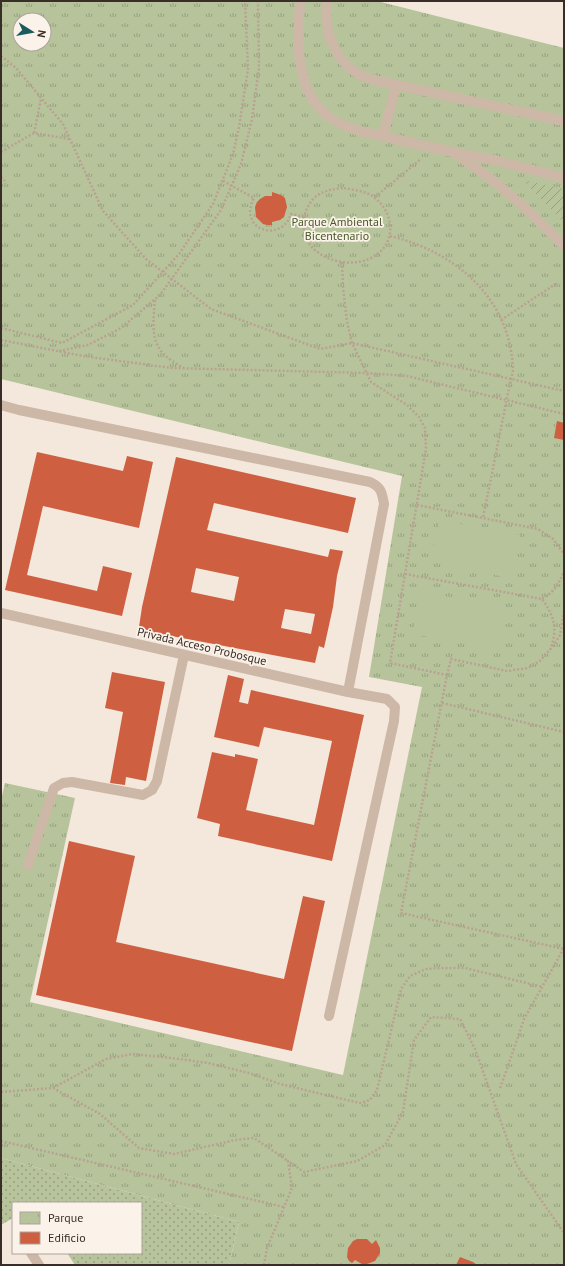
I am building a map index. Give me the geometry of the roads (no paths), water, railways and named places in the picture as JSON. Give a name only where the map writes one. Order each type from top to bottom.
[{"type":"lane","points":[[300,1],[298,45],[301,67],[306,87],[315,102],[327,116],[359,132],[498,161],[564,178]]},
{"type":"lane","points":[[326,1],[328,34],[337,53],[348,66],[360,75],[396,85],[564,121]]},
{"type":"lane","points":[[383,137],[396,85]]},
{"type":"lane","points":[[453,152],[490,178],[522,205],[564,246]]},
{"type":"lane","points":[[1,405],[370,482],[377,485],[382,493],[384,504],[348,692]]},
{"type":"lane","name":"Privada Acceso Probosque","points":[[1,613],[348,692],[387,699],[395,706],[394,721],[329,1016]]},
{"type":"lane","points":[[28,865],[54,788],[72,782],[143,795],[152,790],[157,781],[184,655]]},
{"type":"lane","points":[[32,1254],[39,1265]]},
{"type":"park label","name":"Parque Ambiental Bicentenario","points":[[337,228]]}]
